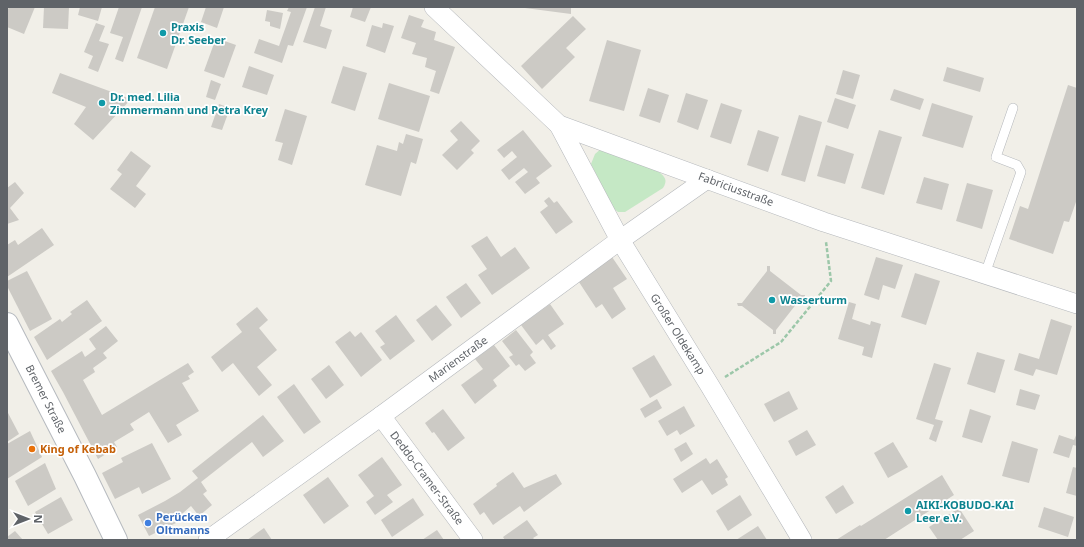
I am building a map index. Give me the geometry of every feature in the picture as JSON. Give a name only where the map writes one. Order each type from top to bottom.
[{"type":"main road","name":"Bremer Straße","points":[[7,324],[116,540]]},
{"type":"street","name":"Fabriciusstraße","points":[[434,7],[560,125],[824,222],[1077,304]]},
{"type":"street","name":"Großer Oldekamp","points":[[560,125],[620,240],[710,386],[802,540]]},
{"type":"street","name":"Marienstraße","points":[[208,540],[381,416],[620,240],[707,179]]},
{"type":"street","name":"Deddo-Cramer-Straße","points":[[381,416],[473,540]]},
{"type":"lane","points":[[985,274],[1021,172],[1018,165],[996,157],[1013,108]]},
{"type":"path","points":[[710,386],[781,342],[831,280],[824,222]]},
{"type":"green space","points":[[602,148],[659,172],[665,179],[663,188],[625,212],[618,212],[613,208],[591,164],[595,154]]},
{"type":"building","points":[[9,7],[35,7],[24,34],[7,27],[7,11]]},
{"type":"building","points":[[44,7],[69,7],[68,29],[43,28]]},
{"type":"building","points":[[80,7],[102,7],[98,21],[78,15]]},
{"type":"building","points":[[119,7],[142,7],[123,62],[115,59],[123,37],[110,33]]},
{"type":"building","name":"Praxis Dr. Seeber","points":[[155,7],[189,7],[167,69],[137,58]]},
{"type":"building","points":[[206,7],[224,7],[217,28],[201,22]]},
{"type":"building","points":[[289,7],[307,7],[293,46],[288,45],[282,63],[254,53],[259,39],[279,46],[291,12],[287,11]]},
{"type":"building","points":[[315,7],[326,7],[320,26],[332,30],[326,49],[303,42]]},
{"type":"building","points":[[353,7],[371,7],[365,22],[350,17]]},
{"type":"building","points":[[571,7],[571,14],[525,8]]},
{"type":"building","points":[[267,10],[283,13],[280,29],[270,26],[270,22],[265,21]]},
{"type":"building","points":[[409,15],[424,20],[421,27],[436,32],[434,40],[455,47],[439,94],[430,91],[436,71],[425,67],[427,58],[412,54],[416,43],[401,38]]},
{"type":"building","points":[[573,16],[586,29],[566,48],[575,57],[542,89],[521,66]]},
{"type":"building","points":[[96,23],[105,26],[99,41],[109,44],[98,72],[88,68],[93,56],[84,52]]},
{"type":"building","points":[[383,23],[394,26],[385,53],[366,46],[372,25],[382,28]]},
{"type":"building","points":[[216,38],[236,45],[224,78],[204,71]]},
{"type":"building","points":[[607,40],[641,50],[624,111],[589,101]]},
{"type":"building","points":[[249,66],[274,75],[267,95],[242,87]]},
{"type":"building","points":[[343,66],[367,73],[355,111],[331,103]]},
{"type":"building","points":[[947,67],[984,78],[980,92],[943,81]]},
{"type":"building","points":[[843,70],[860,75],[853,99],[836,94]]},
{"type":"building","name":"Dr. med. Lilia Zimmermann und Petra Krey","points":[[60,73],[131,99],[93,140],[74,124],[86,107],[52,93]]},
{"type":"building","points":[[211,80],[221,84],[215,100],[206,97]]},
{"type":"building","points":[[389,83],[430,96],[419,132],[378,119]]},
{"type":"building","points":[[1068,85],[1077,88],[1077,199],[1069,222],[1064,221],[1053,254],[1009,239],[1020,206],[1028,209]]},
{"type":"building","points":[[648,88],[669,95],[660,123],[639,116]]},
{"type":"building","points":[[894,89],[924,99],[920,110],[890,100]]},
{"type":"building","points":[[686,93],[708,100],[698,130],[677,122]]},
{"type":"building","points":[[835,98],[856,105],[848,129],[827,122]]},
{"type":"building","points":[[721,103],[742,110],[731,144],[710,137]]},
{"type":"building","points":[[932,103],[973,116],[963,148],[922,136]]},
{"type":"building","points":[[219,104],[230,108],[222,130],[211,127]]},
{"type":"building","points":[[285,109],[307,116],[292,165],[278,160],[283,143],[275,141]]},
{"type":"building","points":[[799,115],[822,122],[805,182],[781,175]]},
{"type":"building","points":[[461,121],[480,141],[471,150],[474,153],[457,170],[442,155],[458,140],[450,131]]},
{"type":"building","points":[[523,130],[552,166],[536,178],[540,183],[525,194],[515,182],[528,172],[524,168],[509,180],[501,170],[517,157],[512,151],[504,158],[497,150]]},
{"type":"building","points":[[758,130],[779,137],[768,172],[747,165]]},
{"type":"building","points":[[879,130],[902,137],[884,195],[861,188]]},
{"type":"building","points":[[406,134],[423,139],[416,164],[411,162],[401,196],[365,185],[377,145],[397,151],[399,142],[403,144]]},
{"type":"building","points":[[826,145],[854,154],[845,184],[817,176]]},
{"type":"building","points":[[131,151],[151,166],[136,186],[146,194],[135,208],[110,189],[122,174],[117,170]]},
{"type":"building","points":[[924,177],[949,184],[942,210],[916,203]]},
{"type":"building","points":[[15,182],[24,193],[10,208],[19,220],[7,224],[7,188]]},
{"type":"building","points":[[967,183],[993,190],[982,229],[956,221]]},
{"type":"building","points":[[549,197],[554,203],[557,201],[573,222],[556,234],[540,212],[548,206],[544,201]]},
{"type":"building","points":[[42,228],[54,245],[7,277],[7,245],[15,240],[18,245]]},
{"type":"building","points":[[487,236],[501,257],[515,247],[530,268],[492,295],[478,275],[487,269],[471,246]]},
{"type":"building","points":[[612,257],[627,279],[613,288],[626,309],[612,319],[602,304],[596,308],[577,279]]},
{"type":"building","points":[[876,257],[903,265],[895,289],[883,285],[879,300],[864,295]]},
{"type":"building","name":"Wasserturm","points":[[767,266],[770,266],[770,271],[801,295],[805,295],[805,298],[801,298],[776,330],[776,334],[773,334],[773,330],[742,306],[738,306],[737,303],[742,303],[767,271]]},
{"type":"building","points":[[27,271],[52,319],[30,331],[7,286],[7,281]]},
{"type":"building","points":[[915,273],[940,281],[926,325],[901,317]]},
{"type":"building","points":[[466,283],[481,303],[461,318],[446,297]]},
{"type":"building","points":[[87,300],[102,321],[47,360],[34,337],[60,319],[62,322],[72,314],[70,312]]},
{"type":"building","points":[[849,302],[856,304],[852,319],[870,325],[871,321],[881,324],[872,358],[862,355],[864,347],[838,339]]},
{"type":"building","points":[[550,304],[564,324],[548,335],[556,346],[551,350],[543,339],[536,345],[521,325]]},
{"type":"building","points":[[436,305],[452,325],[432,341],[416,320]]},
{"type":"building","points":[[257,307],[268,320],[259,328],[277,350],[257,367],[272,385],[259,396],[233,363],[222,372],[211,357],[242,332],[236,324]]},
{"type":"building","points":[[396,315],[415,341],[390,360],[380,347],[385,344],[375,331]]},
{"type":"building","points":[[1051,319],[1072,326],[1057,375],[1036,369],[1033,376],[1014,370],[1019,353],[1039,359]]},
{"type":"building","points":[[106,326],[118,341],[103,353],[107,358],[93,368],[95,372],[83,380],[102,415],[188,363],[194,372],[188,376],[190,379],[182,383],[199,411],[176,425],[182,435],[168,443],[149,412],[130,424],[134,430],[114,442],[117,447],[98,459],[51,371],[82,351],[85,357],[96,349],[89,339]]},
{"type":"building","points":[[516,330],[533,352],[530,355],[536,363],[525,371],[519,364],[516,366],[509,357],[513,355],[502,341]]},
{"type":"building","points":[[350,331],[355,337],[361,332],[382,360],[361,377],[335,342]]},
{"type":"building","points":[[494,345],[510,366],[493,380],[497,386],[475,404],[461,385],[483,369],[475,359]]},
{"type":"building","points":[[977,352],[1005,360],[995,393],[967,384]]},
{"type":"building","points":[[654,355],[672,385],[650,398],[632,368]]},
{"type":"building","points":[[934,363],[951,368],[935,419],[943,421],[936,442],[929,439],[934,425],[916,419]]},
{"type":"building","points":[[329,365],[344,385],[326,399],[311,379]]},
{"type":"building","points":[[294,384],[321,422],[304,434],[277,397]]},
{"type":"building","points":[[1020,389],[1040,395],[1035,410],[1016,405]]},
{"type":"building","points":[[789,391],[798,409],[774,422],[764,404]]},
{"type":"building","points":[[657,399],[662,408],[645,418],[640,409]]},
{"type":"building","points":[[684,406],[695,426],[680,435],[677,430],[667,436],[658,421]]},
{"type":"building","points":[[443,409],[465,438],[448,451],[434,432],[432,433],[425,423]]},
{"type":"building","points":[[970,409],[991,416],[982,443],[962,437]]},
{"type":"building","points":[[7,411],[19,434],[7,442]]},
{"type":"building","points":[[263,415],[284,441],[263,457],[252,442],[201,482],[207,491],[203,494],[212,505],[199,516],[191,506],[175,520],[176,523],[149,536],[138,515],[180,492],[198,478],[192,471]]},
{"type":"building","points":[[807,430],[816,445],[796,456],[788,441]]},
{"type":"building","points":[[30,431],[42,457],[7,479],[7,444]]},
{"type":"building","points":[[1077,433],[1077,446],[1073,445],[1069,458],[1053,453],[1059,435],[1074,440]]},
{"type":"building","points":[[1012,441],[1038,449],[1029,483],[1002,476]]},
{"type":"building","points":[[686,442],[693,454],[681,462],[674,449]]},
{"type":"building","points":[[893,442],[908,467],[888,478],[874,453]]},
{"type":"building","points":[[152,443],[171,479],[142,494],[139,487],[115,499],[102,473],[123,462],[121,458]]},
{"type":"building","points":[[382,457],[402,485],[387,495],[393,502],[375,515],[366,502],[374,496],[358,475]]},
{"type":"building","points":[[706,458],[710,464],[717,459],[728,477],[725,479],[728,485],[712,495],[702,480],[682,493],[673,479]]},
{"type":"building","points":[[45,463],[56,489],[28,506],[15,481]]},
{"type":"building","points":[[1073,467],[1077,468],[1077,496],[1066,493]]},
{"type":"building","points":[[513,472],[524,488],[556,474],[562,484],[524,512],[520,506],[493,525],[484,512],[480,515],[473,504],[497,486],[496,484]]},
{"type":"building","name":"AIKI-KOBUDO-KAI Leer e.V.","points":[[942,475],[954,495],[884,540],[836,540],[860,525],[861,526]]},
{"type":"building","points":[[328,477],[349,506],[324,524],[303,495]]},
{"type":"building","points":[[843,485],[854,503],[836,514],[825,497]]},
{"type":"building","points":[[740,495],[752,515],[728,531],[716,511]]},
{"type":"building","points":[[61,497],[73,520],[48,534],[35,512]]},
{"type":"building","points":[[413,498],[424,515],[392,537],[381,520]]},
{"type":"building","points":[[1044,507],[1074,517],[1068,537],[1038,527]]},
{"type":"building","points":[[959,508],[974,531],[960,540],[938,540],[929,527]]},
{"type":"building","points":[[527,520],[538,535],[533,538],[535,540],[505,540],[503,537]]},
{"type":"building","points":[[758,526],[767,540],[736,540]]},
{"type":"building","points":[[264,528],[272,540],[247,540]]},
{"type":"building","points":[[437,530],[444,540],[422,540]]},
{"type":"building","points":[[15,531],[23,540],[7,540],[7,537]]},
{"type":"place","name":"Praxis Dr. Seeber","points":[[163,33]]},
{"type":"place","name":"Dr. med. Lilia Zimmermann und Petra Krey","points":[[102,103]]},
{"type":"place","name":"Wasserturm","points":[[772,300]]},
{"type":"place","name":"King of Kebab","points":[[32,449]]},
{"type":"place","name":"AIKI-KOBUDO-KAI Leer e.V.","points":[[908,511]]},
{"type":"place","name":"Perücken Oltmanns","points":[[148,523]]}]
